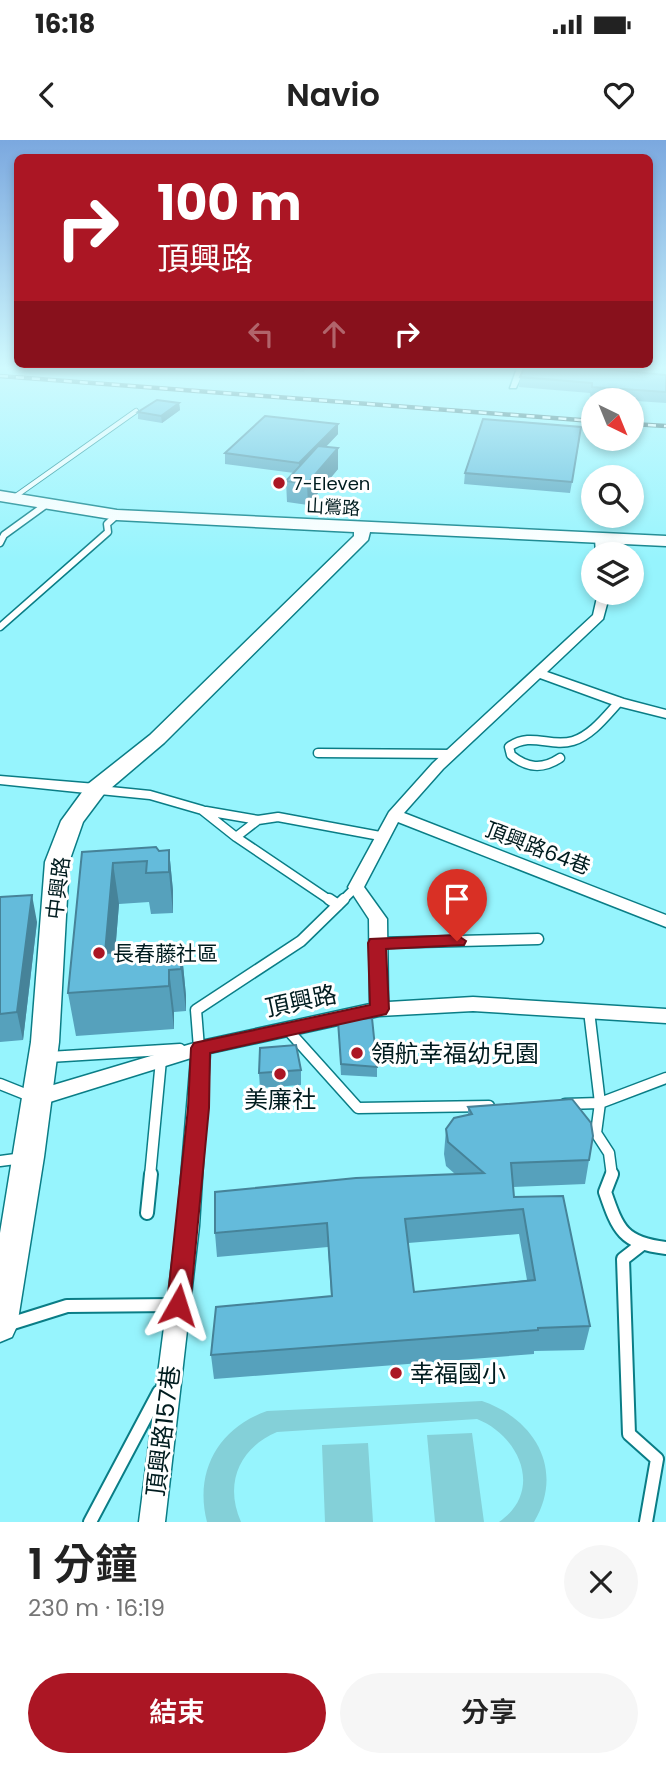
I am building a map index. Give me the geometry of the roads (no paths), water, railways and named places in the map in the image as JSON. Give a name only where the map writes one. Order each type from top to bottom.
[{"type":"street","name":"山鶯路","points":[[7,497],[117,514],[362,528],[581,545]]},
{"type":"street","name":"中興路","points":[[0,1326],[15,1159],[37,1098],[43,1058],[48,904],[57,862],[72,821],[96,789],[157,739],[362,537],[362,528]]},
{"type":"street","name":"山鶯路","points":[[644,543],[666,541]]},
{"type":"street","points":[[379,1009],[378,919],[356,887],[380,836],[394,814],[452,754],[599,616],[601,605]]},
{"type":"street","points":[[537,673],[619,702],[666,714]]},
{"type":"street","points":[[0,780],[96,789]]},
{"type":"street","name":"頂興路64巷","points":[[394,814],[666,921]]},
{"type":"street","name":"頂興路","points":[[37,1098],[201,1048],[379,1009],[473,1004],[666,1016]]},
{"type":"street","name":"頂興路157巷","points":[[152,1522],[199,1108],[201,1048]]},
{"type":"lane","points":[[7,497],[104,432]]},
{"type":"lane","points":[[0,543],[4,535],[47,503]]},
{"type":"lane","points":[[0,627],[108,532],[107,524],[117,514]]},
{"type":"lane","points":[[560,758],[538,768],[529,766],[511,755],[509,747],[528,737],[565,742],[576,740],[619,702]]},
{"type":"lane","points":[[318,753],[452,754]]},
{"type":"lane","points":[[96,789],[150,795],[202,810],[258,820],[278,817],[380,836]]},
{"type":"lane","points":[[202,810],[236,838],[338,905]]},
{"type":"lane","points":[[236,838],[258,820]]},
{"type":"lane","points":[[43,1058],[201,1048],[196,1010],[301,941],[356,887]]},
{"type":"lane","points":[[377,943],[538,939]]},
{"type":"lane","points":[[589,1011],[600,1103],[596,1133],[608,1153],[613,1173],[606,1192],[620,1231],[641,1245],[666,1248]]},
{"type":"lane","points":[[287,1029],[358,1108],[506,1105]]},
{"type":"lane","points":[[147,1213],[161,1060]]},
{"type":"lane","points":[[547,1104],[600,1103],[666,1077]]},
{"type":"lane","points":[[0,1084],[37,1098]]},
{"type":"lane","points":[[641,1245],[623,1259],[629,1434],[662,1460],[646,1522]]},
{"type":"lane","points":[[0,1326],[67,1306],[178,1305]]},
{"type":"lane","points":[[90,1522],[170,1371]]},
{"type":"place","name":"7-Eleven","points":[[279,483]]},
{"type":"place","name":"長春藤社區","points":[[99,953]]},
{"type":"place","name":"領航幸福幼兒園","points":[[357,1053]]},
{"type":"place","name":"美廉社","points":[[280,1074]]},
{"type":"place","name":"幸福國小","points":[[396,1373]]}]
